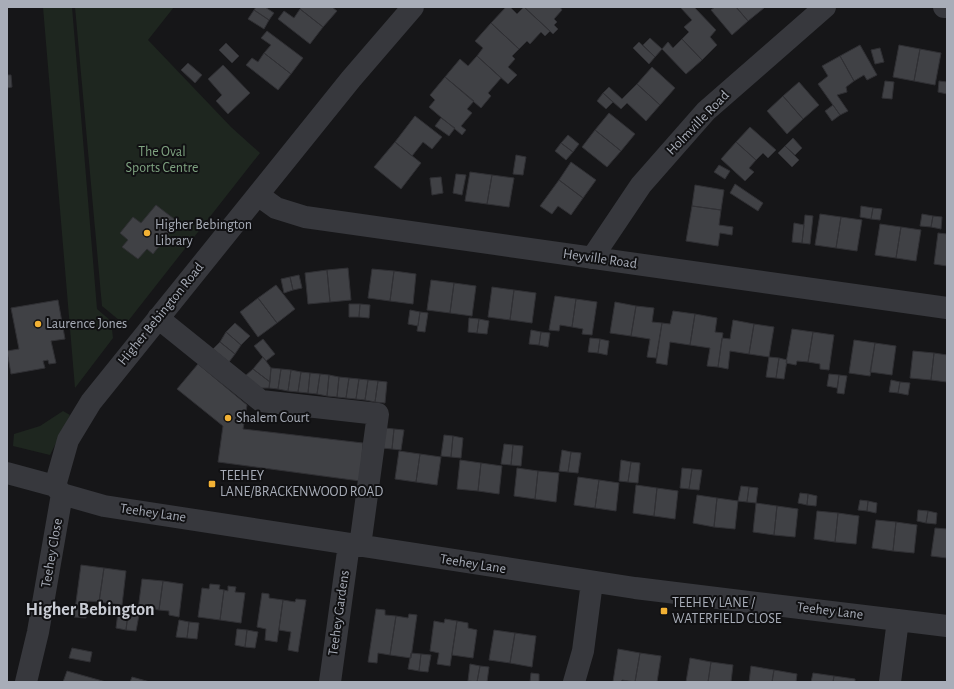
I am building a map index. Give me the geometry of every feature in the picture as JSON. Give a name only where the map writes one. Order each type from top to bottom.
[{"type":"street","name":"Higher Bebington Road","points":[[59,490],[68,440],[90,402],[351,79],[413,7]]},
{"type":"street","name":"Holmville Road","points":[[592,258],[641,185],[706,111],[825,7]]},
{"type":"street","name":"Heyville Road","points":[[258,195],[276,208],[305,217],[947,308]]},
{"type":"street","name":"Teehey Gardens","points":[[158,318],[261,401],[378,414],[330,682]]},
{"type":"street","name":"Teehey Lane","points":[[7,473],[104,506],[592,582],[947,626]]},
{"type":"street","name":"Teehey Close","points":[[26,682],[38,632],[59,490]]},
{"type":"street","points":[[574,682],[583,650],[592,582]]},
{"type":"street","points":[[890,682],[898,620]]},
{"type":"green space","points":[[43,7],[72,7],[97,309],[111,321],[113,338],[75,388]]},
{"type":"green space","name":"The Oval Sports Centre","points":[[75,7],[174,7],[148,40],[231,127],[260,153],[125,325],[102,306]]},
{"type":"green space","points":[[63,411],[70,415],[50,455],[13,446],[14,434],[40,426]]},
{"type":"building","points":[[256,7],[265,7],[274,13],[269,20],[254,10]]},
{"type":"building","points":[[302,7],[332,7],[337,11],[323,27],[300,9]]},
{"type":"building","points":[[506,7],[510,7],[517,14],[524,7],[550,31],[545,36],[541,32],[530,44],[527,41],[519,49],[491,23]]},
{"type":"building","points":[[524,7],[560,7],[562,10],[554,19],[557,22],[554,25],[558,29],[553,34]]},
{"type":"building","points":[[680,7],[694,7],[716,30],[710,37],[717,45],[702,60],[682,39],[689,32],[684,27],[692,20]]},
{"type":"building","points":[[715,7],[736,7],[748,21],[732,35],[711,10]]},
{"type":"building","points":[[736,7],[763,7],[764,8],[748,21]]},
{"type":"building","points":[[300,9],[323,27],[310,44],[278,19],[284,11],[294,18]]},
{"type":"building","points":[[254,10],[269,20],[264,29],[248,19]]},
{"type":"building","points":[[491,23],[519,49],[512,56],[515,59],[508,67],[517,75],[508,84],[477,56],[483,48],[475,41]]},
{"type":"building","points":[[267,31],[303,58],[291,74],[264,53],[271,45],[261,38]]},
{"type":"building","points":[[650,38],[662,49],[655,57],[643,45]]},
{"type":"building","points":[[682,39],[702,60],[686,74],[662,49],[668,42],[673,48]]},
{"type":"building","points":[[639,42],[655,57],[649,64],[633,48]]},
{"type":"building","points":[[226,43],[239,56],[232,63],[219,50]]},
{"type":"building","points":[[860,45],[877,75],[867,80],[864,75],[854,81],[840,56]]},
{"type":"building","points":[[899,45],[920,49],[914,81],[893,77]]},
{"type":"building","points":[[880,48],[884,62],[875,64],[871,50]]},
{"type":"building","points":[[920,49],[941,53],[935,85],[914,81]]},
{"type":"building","points":[[264,53],[291,74],[278,90],[246,65],[252,58],[258,62]]},
{"type":"building","points":[[477,56],[501,78],[488,93],[491,96],[481,108],[445,77],[460,59],[468,66]]},
{"type":"building","points":[[840,56],[854,81],[846,87],[847,92],[837,95],[848,111],[840,115],[818,84],[828,76],[822,66]]},
{"type":"building","points":[[188,63],[202,75],[195,83],[181,70]]},
{"type":"building","points":[[223,65],[250,93],[228,114],[216,101],[222,95],[208,79]]},
{"type":"building","points":[[652,67],[675,88],[660,105],[637,84]]},
{"type":"building","points":[[7,75],[11,75],[12,87],[7,88]]},
{"type":"building","points":[[445,77],[474,101],[467,109],[472,113],[461,126],[466,130],[462,135],[429,107],[435,100],[430,95]]},
{"type":"building","points":[[885,81],[894,82],[892,99],[882,98]]},
{"type":"building","points":[[939,81],[947,82],[947,94],[938,92]]},
{"type":"building","points":[[799,82],[819,105],[803,119],[783,96]]},
{"type":"building","points":[[637,84],[660,105],[646,121],[627,103],[621,109],[603,93],[609,87],[622,99]]},
{"type":"building","points":[[603,93],[613,102],[606,109],[597,101]]},
{"type":"building","points":[[783,96],[803,119],[787,134],[767,111]]},
{"type":"building","points":[[833,105],[840,115],[832,121],[825,111]]},
{"type":"building","points":[[609,113],[635,134],[621,151],[595,130]]},
{"type":"building","points":[[415,116],[442,137],[432,149],[423,142],[412,156],[395,142]]},
{"type":"building","points":[[441,118],[455,128],[449,136],[435,126]]},
{"type":"building","points":[[750,127],[776,150],[768,158],[763,153],[756,160],[736,142]]},
{"type":"building","points":[[595,130],[621,151],[607,167],[582,147]]},
{"type":"building","points":[[568,135],[579,144],[573,152],[561,143]]},
{"type":"building","points":[[793,138],[802,148],[795,155],[785,146]]},
{"type":"building","points":[[395,142],[421,163],[401,189],[374,167]]},
{"type":"building","points":[[736,142],[756,160],[749,168],[754,172],[745,181],[721,159]]},
{"type":"building","points":[[561,143],[573,152],[566,160],[555,151]]},
{"type":"building","points":[[785,146],[799,160],[792,167],[778,153]]},
{"type":"building","points":[[516,155],[526,157],[523,175],[513,174]]},
{"type":"building","points":[[571,162],[596,180],[583,198],[559,180]]},
{"type":"building","points":[[719,165],[730,171],[725,179],[714,172]]},
{"type":"building","points":[[470,172],[492,175],[487,204],[465,201]]},
{"type":"building","points":[[456,174],[466,175],[462,195],[453,193]]},
{"type":"building","points":[[492,175],[514,178],[509,207],[487,204]]},
{"type":"building","points":[[441,177],[443,193],[432,195],[430,178]]},
{"type":"building","points":[[559,180],[583,198],[571,215],[558,206],[552,214],[540,206]]},
{"type":"building","points":[[735,184],[763,203],[758,211],[730,193]]},
{"type":"building","points":[[695,185],[724,190],[721,210],[692,206]]},
{"type":"building","points":[[156,205],[178,222],[153,254],[147,249],[138,259],[122,247],[128,240],[120,233],[133,217],[141,223]]},
{"type":"building","points":[[692,206],[721,210],[719,225],[733,227],[732,235],[720,233],[718,246],[686,241]]},
{"type":"building","points":[[861,206],[873,208],[871,219],[860,217]]},
{"type":"building","points":[[873,208],[882,209],[880,220],[871,219]]},
{"type":"building","points":[[820,214],[841,217],[836,248],[815,245]]},
{"type":"building","points":[[922,214],[933,216],[931,227],[920,226]]},
{"type":"building","points":[[805,215],[813,216],[810,244],[802,243]]},
{"type":"building","points":[[933,216],[942,217],[941,229],[931,227]]},
{"type":"building","points":[[841,217],[862,220],[857,251],[836,248]]},
{"type":"building","points":[[794,223],[804,225],[802,243],[792,242]]},
{"type":"building","points":[[880,224],[901,227],[896,258],[875,255]]},
{"type":"building","points":[[901,227],[921,230],[916,261],[896,258]]},
{"type":"building","points":[[938,233],[947,234],[947,266],[934,264]]},
{"type":"building","points":[[348,268],[351,300],[330,302],[327,270]]},
{"type":"building","points":[[372,269],[394,271],[390,301],[368,298]]},
{"type":"building","points":[[327,270],[330,302],[308,304],[305,273]]},
{"type":"building","points":[[394,271],[416,274],[413,304],[390,301]]},
{"type":"building","points":[[299,275],[302,288],[293,290],[290,277]]},
{"type":"building","points":[[290,277],[293,290],[284,293],[281,279]]},
{"type":"building","points":[[431,280],[454,283],[450,313],[427,310]]},
{"type":"building","points":[[454,283],[476,286],[472,316],[450,313]]},
{"type":"building","points":[[276,285],[295,309],[277,323],[258,298]]},
{"type":"building","points":[[492,287],[514,290],[510,320],[488,317]]},
{"type":"building","points":[[514,290],[536,293],[532,323],[510,320]]},
{"type":"building","points":[[555,296],[576,299],[572,327],[560,325],[559,331],[549,330]]},
{"type":"building","points":[[258,298],[277,323],[258,337],[240,312]]},
{"type":"building","points":[[576,299],[597,302],[592,335],[582,334],[583,329],[572,327]]},
{"type":"building","name":"Laurence Jones","points":[[58,300],[65,339],[51,341],[56,363],[49,364],[48,360],[43,361],[45,368],[11,374],[7,351],[19,349],[11,308]]},
{"type":"building","points":[[615,302],[636,306],[631,336],[610,333]]},
{"type":"building","points":[[349,304],[360,304],[359,317],[349,317]]},
{"type":"building","points":[[360,304],[370,305],[369,318],[359,317]]},
{"type":"building","points":[[636,306],[654,308],[652,322],[662,323],[656,358],[647,357],[650,339],[631,336]]},
{"type":"building","points":[[410,310],[420,312],[418,326],[408,324]]},
{"type":"building","points":[[673,311],[695,314],[690,345],[670,342],[667,365],[656,363],[662,323],[670,324]]},
{"type":"building","points":[[420,312],[428,313],[425,332],[417,331]]},
{"type":"building","points":[[695,314],[717,318],[715,332],[723,333],[718,367],[707,366],[710,348],[690,345]]},
{"type":"building","points":[[469,318],[479,319],[477,333],[468,332]]},
{"type":"building","points":[[479,319],[489,321],[487,334],[477,333]]},
{"type":"building","points":[[733,320],[754,324],[749,354],[730,351],[728,369],[718,367],[722,338],[730,339]]},
{"type":"building","points":[[235,323],[250,336],[241,345],[226,332]]},
{"type":"building","points":[[754,324],[774,327],[769,357],[749,354]]},
{"type":"building","points":[[792,329],[813,332],[808,362],[797,361],[796,365],[786,363]]},
{"type":"building","points":[[531,330],[541,332],[539,345],[529,344]]},
{"type":"building","points":[[226,332],[241,345],[235,354],[220,342]]},
{"type":"building","points":[[541,332],[550,333],[548,347],[539,345]]},
{"type":"building","points":[[813,332],[834,335],[829,370],[820,369],[820,364],[808,362]]},
{"type":"building","points":[[590,338],[600,339],[598,353],[588,352]]},
{"type":"building","points":[[263,339],[275,354],[266,361],[254,346]]},
{"type":"building","points":[[600,339],[609,341],[607,355],[598,353]]},
{"type":"building","points":[[854,340],[875,343],[870,376],[849,373]]},
{"type":"building","points":[[220,342],[235,354],[229,362],[213,349]]},
{"type":"building","points":[[875,343],[896,346],[892,375],[870,372]]},
{"type":"building","points":[[913,351],[934,353],[931,380],[910,378]]},
{"type":"building","points":[[934,353],[947,355],[947,382],[931,380]]},
{"type":"building","points":[[263,357],[271,368],[270,382],[253,369]]},
{"type":"building","points":[[769,357],[779,358],[776,378],[766,377]]},
{"type":"building","points":[[779,358],[787,360],[784,379],[776,378]]},
{"type":"building","name":"Shalem Court","points":[[198,364],[247,405],[243,429],[363,443],[360,481],[218,462],[223,426],[177,389]]},
{"type":"building","points":[[271,368],[281,369],[278,389],[269,388]]},
{"type":"building","points":[[253,369],[270,382],[269,388],[261,388],[245,376]]},
{"type":"building","points":[[281,369],[291,370],[288,391],[278,389]]},
{"type":"building","points":[[291,370],[301,372],[298,392],[288,391]]},
{"type":"building","points":[[301,372],[310,373],[308,393],[298,392]]},
{"type":"building","points":[[310,373],[320,374],[317,394],[308,393]]},
{"type":"building","points":[[320,374],[329,375],[327,396],[317,394]]},
{"type":"building","points":[[829,374],[839,375],[837,388],[827,386]]},
{"type":"building","points":[[329,375],[339,377],[337,397],[327,396]]},
{"type":"building","points":[[839,375],[847,376],[844,394],[837,393]]},
{"type":"building","points":[[339,377],[349,378],[346,398],[337,397]]},
{"type":"building","points":[[349,378],[359,379],[356,399],[346,398]]},
{"type":"building","points":[[359,379],[368,380],[365,400],[356,399]]},
{"type":"building","points":[[368,380],[378,381],[375,402],[365,400]]},
{"type":"building","points":[[891,380],[900,382],[898,393],[889,392]]},
{"type":"building","points":[[378,381],[387,382],[385,403],[375,402]]},
{"type":"building","points":[[900,382],[910,383],[908,395],[898,393]]},
{"type":"building","points":[[385,428],[394,429],[392,449],[382,448]]},
{"type":"building","points":[[394,429],[404,430],[401,450],[392,449]]},
{"type":"building","points":[[444,435],[453,436],[451,457],[441,456]]},
{"type":"building","points":[[453,436],[463,438],[461,458],[451,457]]},
{"type":"building","points":[[504,444],[513,445],[511,465],[501,464]]},
{"type":"building","points":[[513,445],[523,446],[521,466],[511,465]]},
{"type":"building","points":[[562,450],[571,452],[568,472],[559,471]]},
{"type":"building","points":[[399,451],[420,454],[416,482],[395,479]]},
{"type":"building","points":[[571,452],[581,453],[578,473],[568,472]]},
{"type":"building","points":[[420,454],[441,457],[437,485],[416,482]]},
{"type":"building","points":[[460,460],[481,463],[478,491],[457,489]]},
{"type":"building","points":[[621,460],[631,462],[628,482],[619,481]]},
{"type":"building","points":[[631,462],[640,463],[638,483],[628,482]]},
{"type":"building","points":[[481,463],[502,466],[499,494],[478,491]]},
{"type":"building","points":[[517,468],[538,471],[535,499],[514,496]]},
{"type":"building","points":[[682,468],[692,469],[689,489],[680,488]]},
{"type":"building","points":[[692,469],[702,470],[699,490],[689,489]]},
{"type":"building","points":[[538,471],[559,473],[556,502],[535,499]]},
{"type":"building","points":[[578,477],[599,480],[595,508],[574,505]]},
{"type":"building","points":[[599,480],[619,483],[616,511],[595,508]]},
{"type":"building","points":[[636,485],[657,488],[654,516],[633,513]]},
{"type":"building","points":[[741,486],[749,487],[747,502],[738,501]]},
{"type":"building","points":[[749,487],[758,488],[756,503],[747,502]]},
{"type":"building","points":[[657,488],[678,491],[675,519],[654,516]]},
{"type":"building","points":[[800,493],[808,494],[807,505],[798,503]]},
{"type":"building","points":[[808,494],[817,496],[816,506],[807,505]]},
{"type":"building","points":[[697,495],[717,498],[714,527],[693,523]]},
{"type":"building","points":[[717,498],[738,501],[735,529],[714,527]]},
{"type":"building","points":[[860,500],[868,501],[867,511],[858,510]]},
{"type":"building","points":[[868,501],[877,503],[876,513],[867,511]]},
{"type":"building","points":[[756,503],[777,506],[774,535],[753,532]]},
{"type":"building","points":[[777,506],[798,509],[795,537],[774,535]]},
{"type":"building","points":[[918,510],[928,511],[926,523],[917,521]]},
{"type":"building","points":[[817,511],[838,513],[835,542],[814,539]]},
{"type":"building","points":[[928,511],[937,513],[936,524],[926,523]]},
{"type":"building","points":[[838,513],[859,516],[856,544],[835,542]]},
{"type":"building","points":[[876,520],[896,522],[893,551],[872,548]]},
{"type":"building","points":[[896,522],[917,525],[914,553],[893,551]]},
{"type":"building","points":[[935,528],[947,529],[947,558],[931,556]]},
{"type":"building","points":[[81,565],[104,568],[99,602],[88,601],[86,618],[74,617]]},
{"type":"building","points":[[104,568],[126,571],[122,605],[99,602]]},
{"type":"building","points":[[142,579],[163,581],[159,610],[148,608],[148,611],[138,610]]},
{"type":"building","points":[[163,581],[183,584],[179,617],[169,615],[169,611],[159,610]]},
{"type":"building","points":[[210,584],[220,585],[219,589],[224,590],[220,620],[198,617],[202,588],[209,589]]},
{"type":"building","points":[[228,586],[236,587],[235,592],[245,593],[241,623],[220,620],[224,590],[228,591]]},
{"type":"building","points":[[262,593],[269,594],[269,598],[283,600],[277,642],[265,640],[266,629],[257,627]]},
{"type":"building","points":[[296,599],[306,600],[298,652],[288,650],[291,632],[279,630],[283,600],[295,602]]},
{"type":"building","points":[[376,609],[385,610],[385,615],[396,616],[390,655],[378,653],[377,663],[368,662]]},
{"type":"building","points":[[118,612],[128,613],[126,630],[116,628]]},
{"type":"building","points":[[128,613],[139,615],[136,631],[126,630]]},
{"type":"building","points":[[409,614],[417,615],[411,658],[390,655],[396,616],[408,618]]},
{"type":"building","points":[[445,619],[457,621],[450,666],[437,664],[439,653],[430,651],[434,621],[444,623]]},
{"type":"building","points":[[179,620],[189,622],[187,638],[176,637]]},
{"type":"building","points":[[457,621],[468,623],[468,628],[477,630],[473,658],[452,655]]},
{"type":"building","points":[[189,622],[199,623],[197,639],[187,638]]},
{"type":"building","points":[[237,629],[247,630],[245,647],[235,645]]},
{"type":"building","points":[[247,630],[258,632],[255,648],[245,647]]},
{"type":"building","points":[[494,630],[515,633],[510,663],[489,660]]},
{"type":"building","points":[[515,633],[536,636],[532,667],[510,663]]},
{"type":"building","points":[[72,648],[92,652],[90,662],[69,658]]},
{"type":"building","points":[[618,649],[640,653],[635,682],[622,680],[621,682],[613,682]]},
{"type":"building","points":[[411,653],[421,654],[419,671],[408,669]]},
{"type":"building","points":[[640,653],[661,656],[657,682],[635,682]]},
{"type":"building","points":[[421,654],[431,655],[428,672],[419,671]]},
{"type":"building","points":[[690,658],[711,662],[708,682],[686,682]]},
{"type":"building","points":[[711,662],[733,665],[731,682],[708,682]]},
{"type":"building","points":[[470,664],[480,666],[477,682],[468,681]]},
{"type":"building","points":[[480,666],[489,667],[487,682],[477,682]]},
{"type":"building","points":[[751,666],[774,670],[772,682],[749,682]]},
{"type":"building","points":[[774,670],[797,674],[796,682],[772,682]]},
{"type":"building","points":[[67,671],[106,682],[63,682]]},
{"type":"building","points":[[531,673],[539,674],[539,682],[530,682]]},
{"type":"building","points":[[813,673],[834,676],[833,682],[811,682]]},
{"type":"building","points":[[834,676],[855,679],[855,682],[833,682]]},
{"type":"building","points":[[132,677],[150,682],[130,682]]},
{"type":"place","name":"Higher Bebington Library","points":[[147,233]]},
{"type":"place","name":"Laurence Jones","points":[[38,324]]},
{"type":"place","name":"Shalem Court","points":[[228,418]]},
{"type":"place","name":"TEEHEY LANE/BRACKENWOOD ROAD","points":[[212,484]]},
{"type":"place","name":"TEEHEY LANE / WATERFIELD CLOSE","points":[[664,611]]},
{"type":"district","name":"Higher Bebington","points":[[90,610]]}]
